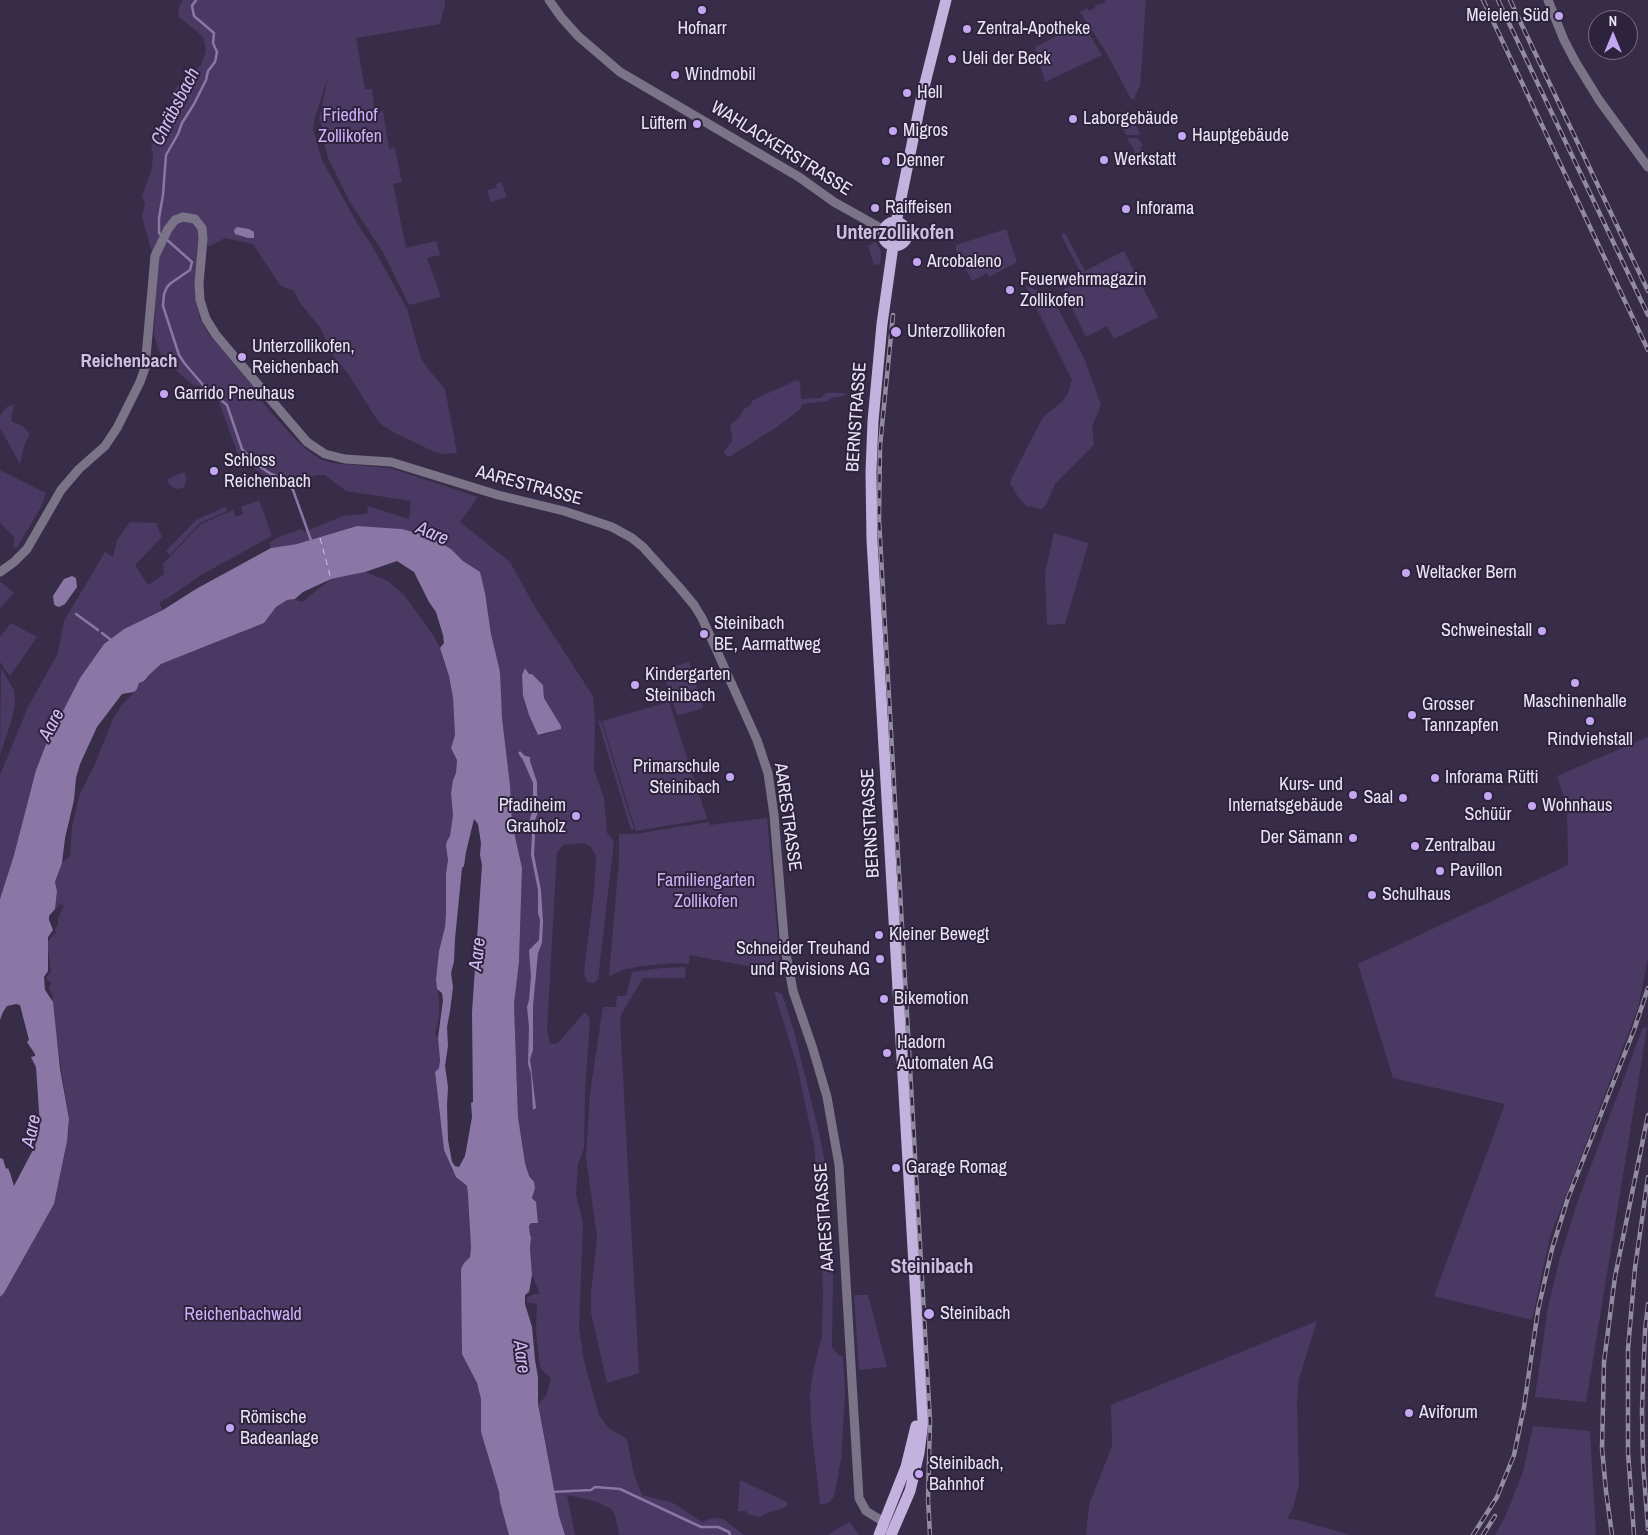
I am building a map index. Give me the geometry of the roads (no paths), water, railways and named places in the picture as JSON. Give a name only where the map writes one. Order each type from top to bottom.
[{"type":"main road","points":[[896,223],[922,95],[946,0]]},
{"type":"main road","points":[[896,223],[905,229],[907,236],[902,244],[892,246],[885,240],[884,230],[889,224],[896,223]]},
{"type":"main road","name":"BERNSTRASSE","points":[[879,1535],[890,1528],[906,1467],[920,1400],[872,530],[871,472],[873,421],[882,324],[892,246]]},
{"type":"street","name":"WAHLACKERSTRASSE","points":[[549,0],[578,36],[620,72],[799,177],[834,202],[884,230]]},
{"type":"street","points":[[1548,0],[1574,61],[1599,100],[1648,167]]},
{"type":"street","name":"AARESTRASSE","points":[[0,572],[27,549],[61,490],[79,469],[96,456],[110,439],[140,382],[145,368],[154,263],[157,249],[173,222],[179,218],[187,217],[195,219],[200,224],[203,240],[199,283],[206,318],[216,335],[307,442],[326,454],[391,462],[498,495],[564,511],[622,532],[643,547],[694,605],[709,632],[757,740],[768,773],[774,814],[788,969],[793,991],[814,1049],[827,1097],[839,1165],[859,1498],[866,1511],[890,1528]]},
{"type":"water","points":[[237,227],[254,232],[254,238],[235,234],[234,230]]},
{"type":"water","name":"Aare","points":[[357,526],[402,529],[424,535],[439,542],[480,572],[500,672],[502,718],[510,785],[512,823],[522,868],[519,962],[514,1004],[518,1117],[525,1163],[529,1176],[534,1182],[535,1188],[532,1198],[536,1202],[538,1223],[531,1223],[529,1226],[532,1275],[529,1292],[525,1295],[525,1304],[532,1327],[538,1377],[538,1404],[559,1516],[565,1535],[509,1535],[499,1492],[481,1432],[481,1399],[477,1383],[462,1354],[461,1269],[470,1257],[471,1248],[468,1196],[467,1186],[456,1177],[444,1150],[435,1072],[439,1068],[440,1060],[438,1038],[443,1000],[442,993],[437,989],[436,979],[439,951],[445,927],[448,860],[446,846],[450,836],[453,815],[451,793],[457,760],[451,748],[455,735],[453,698],[449,676],[440,648],[444,643],[436,612],[414,572],[397,561],[365,572],[331,579],[276,607],[264,623],[161,664],[144,681],[139,683],[134,692],[122,694],[97,727],[80,764],[76,778],[74,800],[65,838],[62,863],[55,882],[57,891],[55,909],[49,916],[53,930],[48,937],[48,971],[44,977],[45,990],[53,1002],[60,1069],[69,1119],[67,1141],[54,1204],[0,1297],[0,1158],[3,1159],[6,1169],[8,1168],[14,1186],[35,1146],[40,1126],[36,1067],[31,1057],[35,1056],[35,1054],[27,1042],[29,1040],[20,1005],[7,1006],[0,1020],[0,899],[14,855],[36,770],[47,742],[80,678],[104,644],[124,629],[163,610],[196,589],[271,548],[297,544]],"holes":[[[474,819],[478,824],[482,865],[472,1012],[473,1102],[471,1103],[472,1117],[465,1156],[459,1167],[455,1166],[452,1162],[448,1140],[448,1087],[445,1066],[448,1046],[447,1027],[453,987],[451,973],[454,961],[462,868]]]},
{"type":"water","points":[[72,576],[76,578],[77,587],[65,604],[59,607],[56,606],[53,596],[64,579]]},
{"type":"water","points":[[525,668],[529,674],[532,674],[543,685],[544,698],[561,729],[538,735],[523,696],[522,675]]},
{"type":"water","points":[[520,751],[525,756],[530,757],[537,782],[539,807],[533,824],[535,836],[534,855],[541,890],[543,922],[533,1006],[533,1050],[530,1059],[536,1108],[533,1110],[531,1074],[528,1064],[529,1028],[527,1007],[531,976],[529,950],[539,940],[540,920],[538,913],[538,890],[531,855],[532,833],[530,819],[533,808],[533,783],[518,753]]},
{"type":"waterway","name":"Chräbsbach","points":[[162,236],[159,233],[159,218],[166,155],[194,104],[206,80],[208,71],[215,62],[217,52],[213,43],[214,33],[194,16],[192,6],[196,0]]},
{"type":"waterway","name":"Chräbsbach","points":[[166,239],[192,262],[190,270],[171,283],[164,294],[163,306],[179,355],[204,386],[227,405],[242,449],[256,464],[271,474],[284,479],[293,490],[312,543]]},
{"type":"waterway","points":[[76,614],[98,630]]},
{"type":"waterway","points":[[102,633],[111,640]]},
{"type":"waterway","name":"Steinibach","points":[[551,1492],[591,1490],[595,1487],[620,1489],[701,1527],[718,1527],[729,1532],[730,1535]]},
{"type":"railway","points":[[1483,0],[1648,350]]},
{"type":"railway","points":[[1498,0],[1648,315]]},
{"type":"railway","points":[[1510,0],[1648,291]]},
{"type":"railway","points":[[893,315],[880,446],[879,520],[930,1421],[928,1499],[930,1535]]},
{"type":"railway","points":[[1473,1535],[1497,1497],[1514,1455],[1524,1407],[1538,1310],[1552,1249],[1568,1198],[1634,1030],[1648,988]]},
{"type":"railway","points":[[1612,1535],[1602,1448],[1604,1362],[1615,1277],[1648,1115]]},
{"type":"railway","points":[[1634,1535],[1628,1452],[1628,1349],[1635,1268],[1648,1177]]},
{"type":"railway","points":[[1648,1304],[1642,1410],[1643,1462],[1648,1529]]},
{"type":"railway","points":[[1483,1535],[1495,1516]]},
{"type":"place","name":"Hofnarr","points":[[702,10]]},
{"type":"place","name":"Meielen Süd","points":[[1559,16]]},
{"type":"place","name":"Zentral-Apotheke","points":[[967,29]]},
{"type":"place","name":"Ueli der Beck","points":[[952,59]]},
{"type":"place","name":"Windmobil","points":[[675,75]]},
{"type":"place","name":"Hell","points":[[907,93]]},
{"type":"place","name":"Laborgebäude","points":[[1073,119]]},
{"type":"place","name":"Lüftern","points":[[697,124]]},
{"type":"place","name":"Migros","points":[[893,131]]},
{"type":"place","name":"Hauptgebäude","points":[[1182,136]]},
{"type":"place","name":"Werkstatt","points":[[1104,160]]},
{"type":"place","name":"Denner","points":[[886,161]]},
{"type":"place","name":"Raiffeisen","points":[[875,208]]},
{"type":"place","name":"Inforama","points":[[1126,209]]},
{"type":"place","name":"Arcobaleno","points":[[917,262]]},
{"type":"place","name":"Feuerwehrmagazin Zollikofen","points":[[1010,290]]},
{"type":"place","name":"Unterzollikofen","points":[[896,332]]},
{"type":"place","name":"Unterzollikofen, Reichenbach","points":[[242,357]]},
{"type":"place","name":"Garrido Pneuhaus","points":[[164,394]]},
{"type":"place","name":"Schloss Reichenbach","points":[[214,471]]},
{"type":"place","name":"Weltacker Bern","points":[[1406,573]]},
{"type":"place","name":"Schweinestall","points":[[1542,631]]},
{"type":"place","name":"Steinibach BE, Aarmattweg","points":[[704,634]]},
{"type":"place","name":"Maschinenhalle","points":[[1575,683]]},
{"type":"place","name":"Kindergarten Steinibach","points":[[635,685]]},
{"type":"place","name":"Grosser Tannzapfen","points":[[1412,715]]},
{"type":"place","name":"Rindviehstall","points":[[1590,721]]},
{"type":"place","name":"Primarschule Steinibach","points":[[730,777]]},
{"type":"place","name":"Inforama Rütti","points":[[1435,778]]},
{"type":"place","name":"Kurs- und Internatsgebäude","points":[[1353,795]]},
{"type":"place","name":"Schüür","points":[[1488,796]]},
{"type":"place","name":"Saal","points":[[1403,798]]},
{"type":"place","name":"Wohnhaus","points":[[1532,806]]},
{"type":"place","name":"Pfadiheim Grauholz","points":[[576,816]]},
{"type":"place","name":"Der Sämann","points":[[1353,838]]},
{"type":"place","name":"Zentralbau","points":[[1415,846]]},
{"type":"place","name":"Pavillon","points":[[1440,871]]},
{"type":"place","name":"Schulhaus","points":[[1372,895]]},
{"type":"place","name":"Kleiner Bewegt","points":[[879,935]]},
{"type":"place","name":"Schneider Treuhand und Revisions AG","points":[[880,959]]},
{"type":"place","name":"Bikemotion","points":[[884,999]]},
{"type":"place","name":"Hadorn Automaten AG","points":[[887,1053]]},
{"type":"place","name":"Garage Romag","points":[[896,1168]]},
{"type":"place","name":"Steinibach","points":[[929,1314]]},
{"type":"place","name":"Aviforum","points":[[1409,1413]]},
{"type":"place","name":"Römische Badeanlage","points":[[230,1428]]},
{"type":"place","name":"Steinibach, Bahnhof","points":[[919,1474]]},
{"type":"district","name":"Unterzollikofen","points":[[895,234]]},
{"type":"district","name":"Reichenbach","points":[[129,362]]},
{"type":"district","name":"Steinibach","points":[[932,1268]]},
{"type":"park label","name":"Friedhof Zollikofen","points":[[350,126]]},
{"type":"park label","name":"Familiengarten Zollikofen","points":[[706,891]]},
{"type":"park label","name":"Reichenbachwald","points":[[243,1315]]}]
